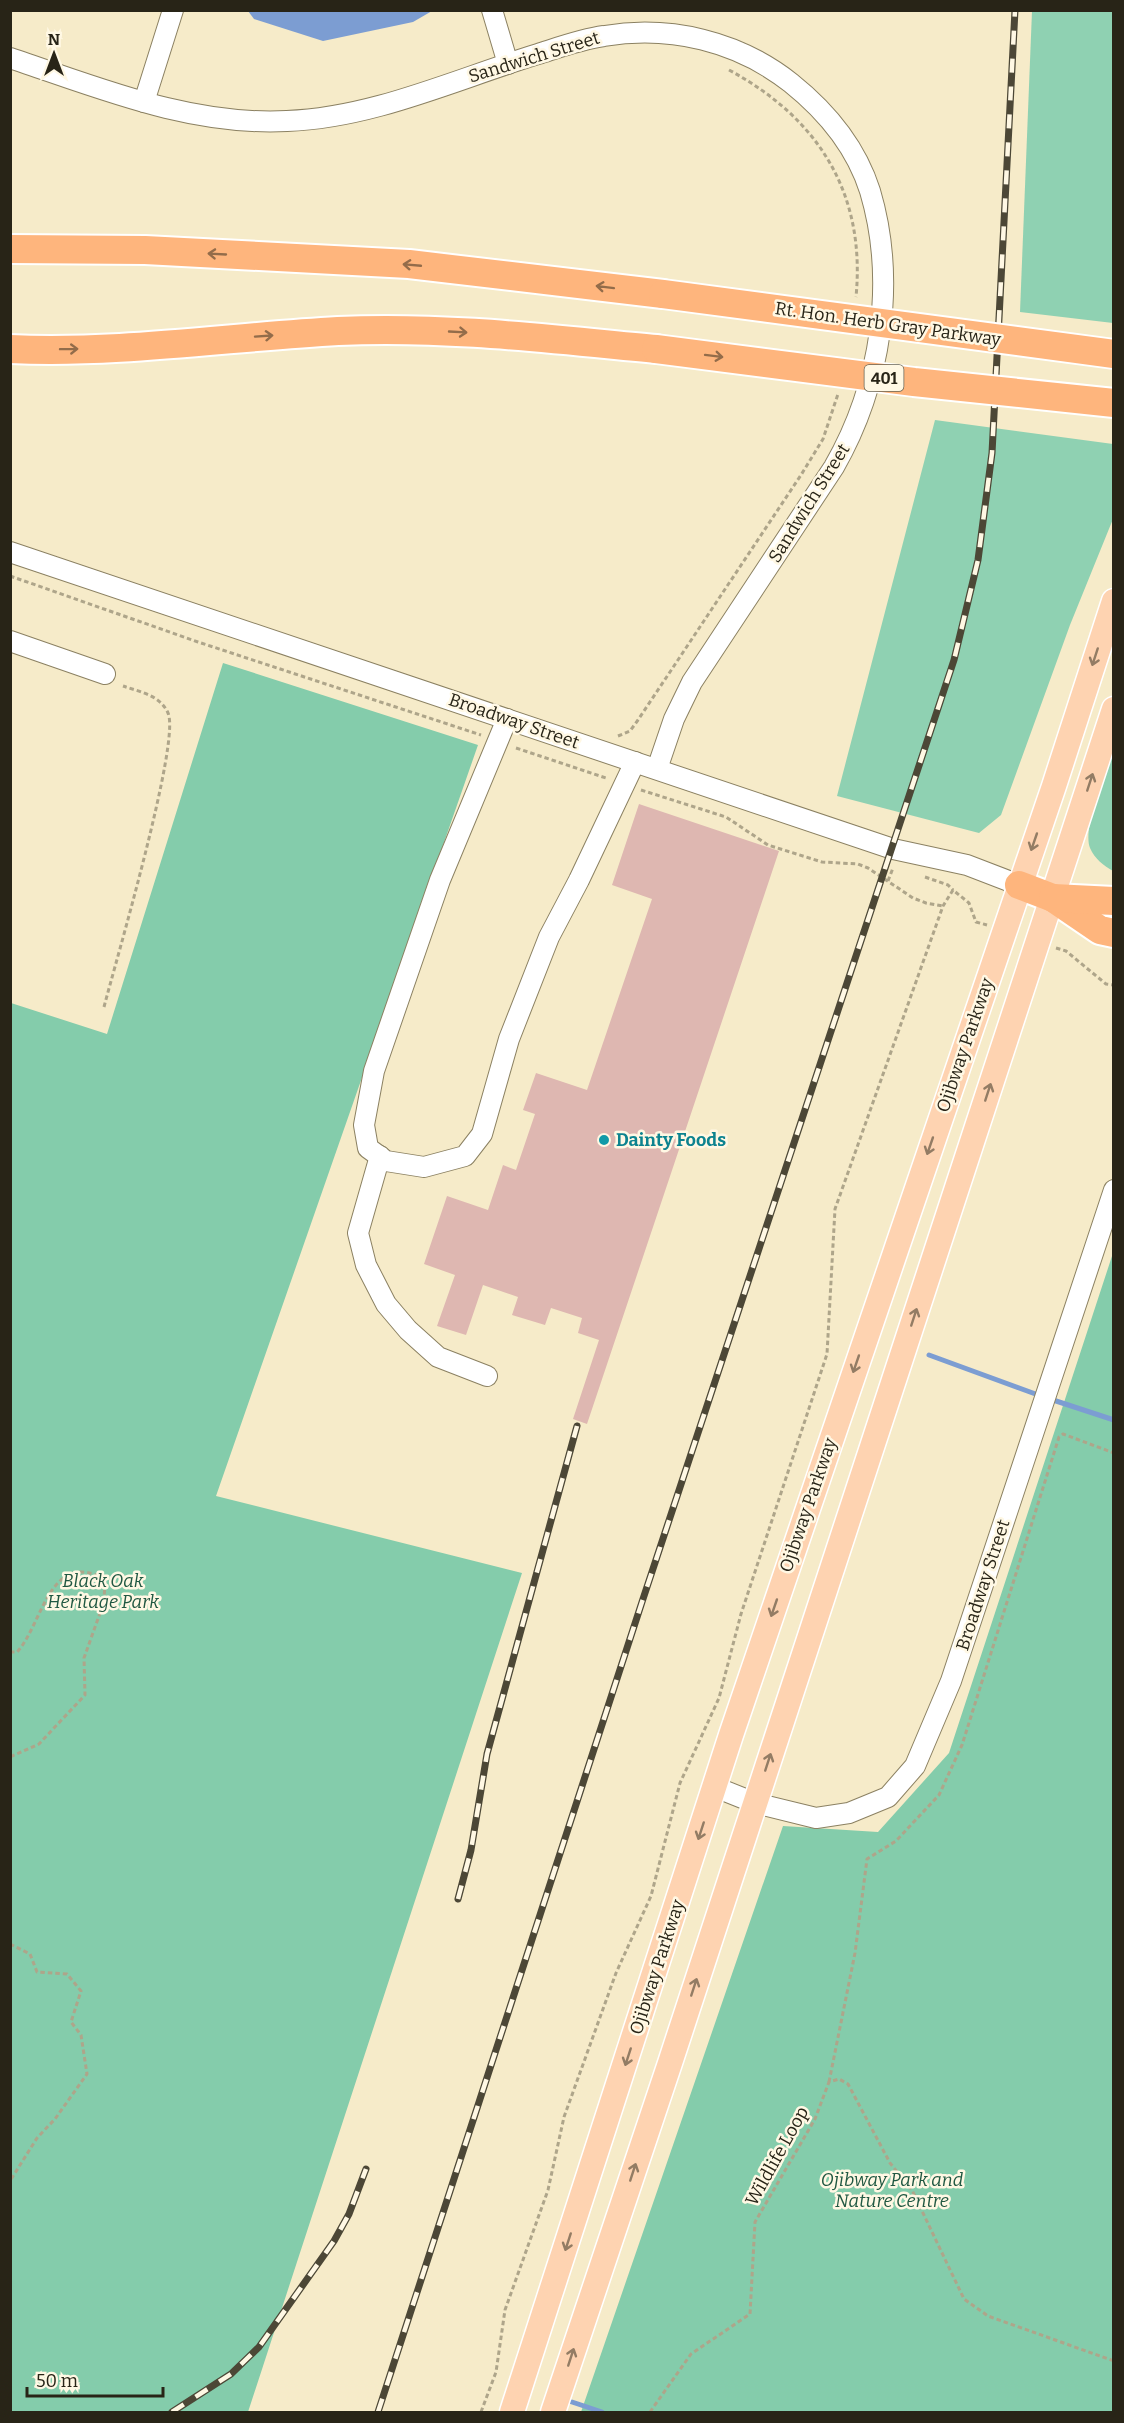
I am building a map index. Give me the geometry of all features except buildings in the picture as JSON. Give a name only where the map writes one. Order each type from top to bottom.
[{"type":"highway","name":"Rt. Hon. Herb Gray Parkway","points":[[10,249],[145,250],[409,264],[663,294],[1113,354]]},
{"type":"highway","name":"401","points":[[10,349],[90,349],[372,330],[478,333],[656,349],[914,382],[1113,403]]},
{"type":"highway","points":[[954,334],[1113,344]]},
{"type":"highway","points":[[914,382],[1113,418]]},
{"type":"highway","points":[[1019,885],[1053,898],[1100,930],[1113,933]]},
{"type":"highway","points":[[1053,898],[1113,902]]},
{"type":"main road","name":"Ojibway Parkway","points":[[512,2412],[734,1724],[1113,601]]},
{"type":"main road","name":"Ojibway Parkway","points":[[553,2412],[1053,898],[1113,709]]},
{"type":"street","points":[[144,102],[173,10]]},
{"type":"street","points":[[492,10],[508,64]]},
{"type":"street","name":"Sandwich Street","points":[[10,58],[144,102],[210,118],[287,121],[322,118],[397,100],[604,36],[667,33],[725,45],[753,58],[778,72],[823,111],[857,158],[878,217],[884,279],[877,350],[861,411],[849,441],[692,682],[674,719],[657,769]]},
{"type":"street","name":"Broadway Street","points":[[10,552],[893,849],[967,865],[1019,885]]},
{"type":"street","points":[[10,641],[105,674]]},
{"type":"street","points":[[507,719],[440,880],[374,1071],[364,1125],[368,1148],[386,1161],[424,1167],[465,1156],[482,1134],[509,1039],[549,937],[635,762]]},
{"type":"street","points":[[380,1156],[358,1233],[366,1265],[386,1304],[415,1336],[438,1357],[487,1376]]},
{"type":"street","name":"Broadway Street","points":[[715,1787],[755,1803],[816,1818],[849,1813],[888,1797],[915,1766],[951,1681],[1113,1190]]},
{"type":"path","points":[[726,69],[784,106],[814,138],[840,182],[853,223],[859,268],[856,303]]},
{"type":"path","points":[[611,736],[630,731],[639,720],[801,475],[823,439],[840,388]]},
{"type":"path","points":[[104,1007],[162,782],[170,734],[169,714],[154,696],[123,686]]},
{"type":"path","points":[[888,881],[892,868],[898,867]]},
{"type":"path","points":[[921,875],[948,885],[969,903],[976,922],[1004,929]]},
{"type":"path","points":[[482,2412],[496,2372],[505,2310],[548,2190],[564,2117],[616,1973],[651,1896],[680,1784],[719,1698],[741,1614],[827,1354],[835,1209],[943,906],[953,890]]},
{"type":"path","points":[[1038,942],[1066,951],[1106,984],[1113,985]]},
{"type":"path","points":[[1113,1453],[1064,1434],[1059,1437],[963,1745],[939,1795],[896,1841],[867,1859],[855,1953],[829,2082],[839,2079],[848,2084],[890,2163],[912,2190],[964,2299],[988,2316],[1113,2361]]},
{"type":"path","points":[[10,1652],[17,1652],[23,1646],[57,1582],[73,1574],[92,1572],[105,1580],[104,1602],[84,1658],[85,1695],[39,1744],[10,1757]]},
{"type":"path","points":[[10,1944],[30,1954],[37,1972],[67,1974],[81,1991],[71,2022],[81,2035],[87,2074],[55,2119],[37,2138],[10,2181]]},
{"type":"path","name":"Wildlife Loop","points":[[650,2412],[691,2354],[750,2314],[755,2222],[815,2119],[829,2082]]},
{"type":"green space","points":[[1032,11],[1113,11],[1113,323],[1020,312]]},
{"type":"green space","points":[[935,420],[1113,444],[1113,519],[1070,625],[1001,815],[979,833],[837,796]]},
{"type":"green space","name":"Black Oak Heritage Park","points":[[223,663],[478,745],[216,1496],[522,1573],[248,2412],[11,2412],[11,1003],[107,1034]]},
{"type":"green space","points":[[1113,747],[1113,871],[1094,855],[1088,839],[1096,798]]},
{"type":"green space","name":"Ojibway Park and Nature Centre","points":[[1113,1253],[1113,2412],[581,2412],[783,1826],[878,1832],[949,1753]]},
{"type":"water","points":[[248,11],[432,11],[413,22],[323,41],[254,19]]},
{"type":"waterway","points":[[929,1355],[1041,1396]]},
{"type":"waterway","points":[[1050,1399],[1114,1420]]},
{"type":"waterway","points":[[572,2402],[602,2412]]},
{"type":"railway","points":[[378,2412],[642,1602],[954,660],[978,560],[992,453],[1015,10]]},
{"type":"railway","points":[[458,1899],[471,1850],[487,1754],[577,1426]]},
{"type":"railway","points":[[172,2412],[231,2374],[259,2347],[334,2241],[349,2214],[366,2169]]},
{"type":"place","name":"Dainty Foods","points":[[604,1140]]}]
